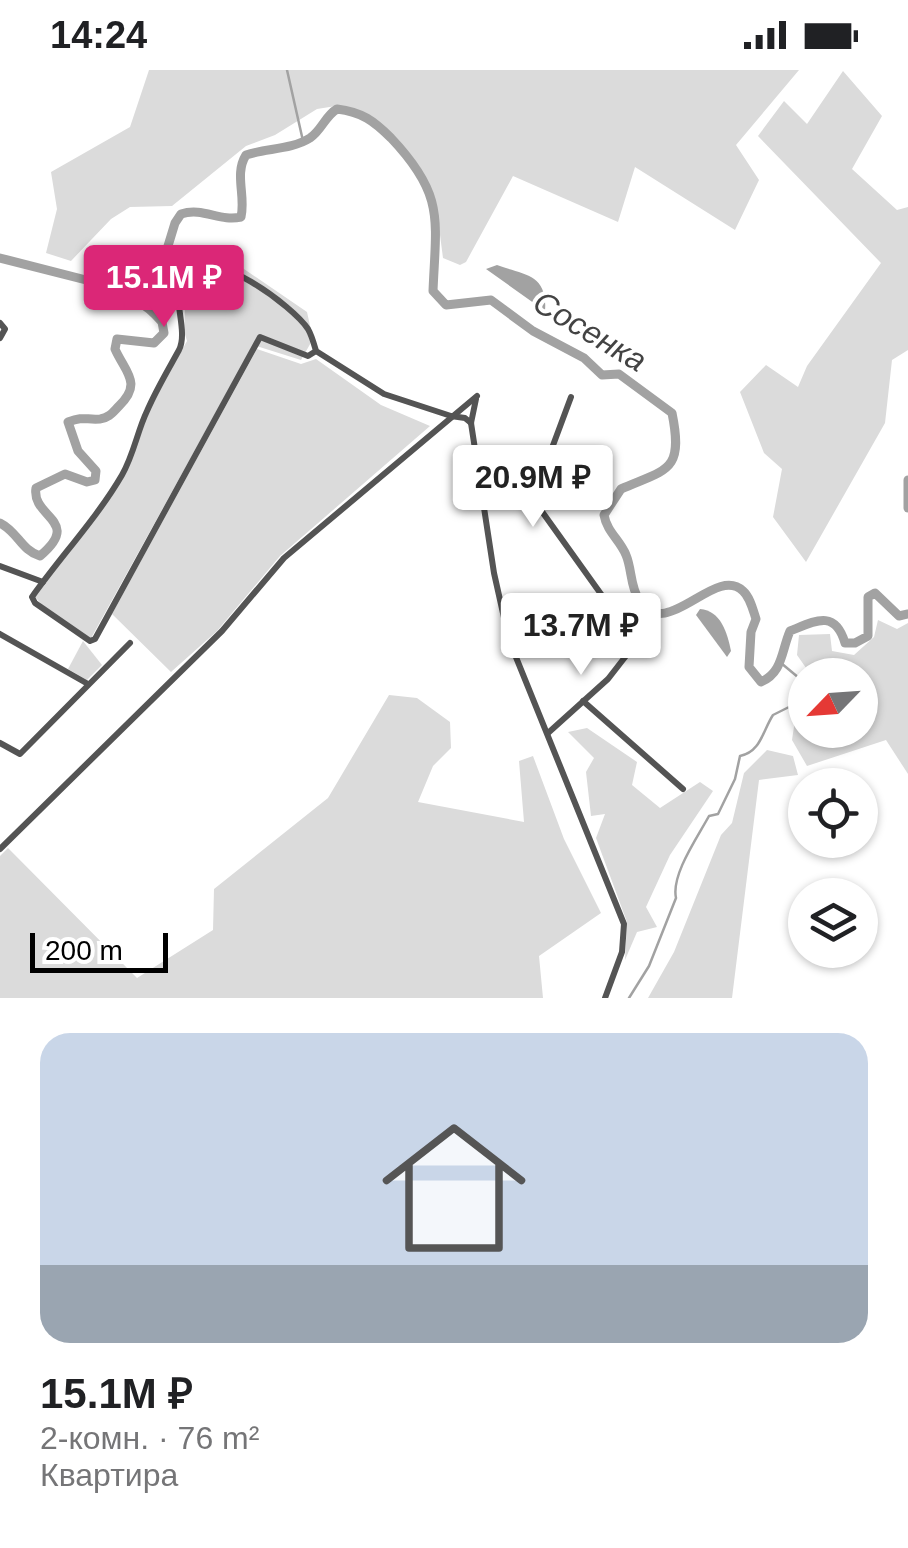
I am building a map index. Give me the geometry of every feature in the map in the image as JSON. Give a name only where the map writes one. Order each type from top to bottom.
[{"type":"street","points":[[316,351],[308,356],[260,337],[96,639],[90,641],[34,603],[32,597],[100,507],[136,446],[145,414],[184,340],[180,286],[182,274],[190,266],[211,264],[227,268],[264,291],[306,326],[316,351],[384,394],[471,423]]},
{"type":"street","points":[[0,323],[5,329],[0,338]]},
{"type":"street","points":[[0,849],[222,631],[284,558],[477,396],[471,423],[502,616],[624,924],[622,952],[605,998]]},
{"type":"street","points":[[548,733],[608,679],[636,643],[534,499],[571,396]]},
{"type":"street","points":[[0,566],[43,582]]},
{"type":"street","points":[[0,634],[88,684]]},
{"type":"street","points":[[0,743],[20,754],[130,643]]},
{"type":"street","points":[[583,702],[683,789]]},
{"type":"street","points":[[0,830],[10,839]]},
{"type":"shaded area","points":[[149,70],[799,70],[736,145],[759,180],[735,230],[635,167],[618,222],[513,176],[466,262],[460,265],[443,258],[436,204],[419,166],[371,117],[336,106],[317,109],[275,135],[246,146],[172,206],[130,207],[111,219],[71,261],[46,253],[57,209],[51,172],[130,127]]},
{"type":"shaded area","points":[[843,71],[882,116],[852,169],[897,210],[908,207],[908,350],[892,360],[885,423],[806,562],[773,517],[782,469],[764,453],[740,392],[766,365],[798,387],[807,366],[881,263],[758,136],[784,101],[807,124]]},
{"type":"shaded area","points":[[228,258],[307,312],[313,339],[301,360],[253,345],[90,640],[35,597],[130,461],[146,414],[187,341],[187,272]]},
{"type":"shaded area","points":[[497,265],[538,282],[545,311],[486,269]]},
{"type":"shaded area","points":[[257,349],[301,364],[316,359],[381,405],[430,426],[280,556],[217,631],[171,672],[112,614]]},
{"type":"shaded area","points":[[700,609],[713,614],[722,624],[731,651],[727,657],[696,615]]},
{"type":"shaded area","points":[[878,620],[897,629],[908,623],[908,774],[886,740],[878,743],[878,658],[797,655],[799,635],[830,634],[832,651],[854,655],[874,637]]},
{"type":"shaded area","points":[[83,641],[102,665],[87,680],[68,669]]},
{"type":"shaded area","points":[[389,695],[417,698],[450,722],[451,748],[433,766],[418,802],[524,822],[519,761],[533,756],[564,839],[601,913],[539,956],[543,998],[0,998],[0,856],[8,848],[137,978],[213,930],[214,889],[328,798]]},
{"type":"shaded area","points":[[587,728],[637,762],[632,785],[660,808],[700,782],[713,791],[670,855],[646,907],[657,927],[637,932],[625,960],[627,922],[596,838],[605,814],[591,816],[586,772],[594,758],[568,732]]},
{"type":"shaded area","points":[[797,748],[862,748],[807,766]]},
{"type":"shaded area","points":[[767,750],[793,756],[796,768],[788,768],[788,776],[759,780],[732,998],[648,998],[674,952],[721,835],[732,823],[744,773]]},
{"type":"waterway","points":[[287,70],[303,141]]},
{"type":"waterway","name":"Сосенка","points":[[0,523],[28,550],[40,556],[52,544],[56,527],[36,498],[36,488],[65,474],[87,482],[95,480],[96,471],[78,451],[68,422],[106,417],[126,398],[131,384],[115,349],[117,339],[154,343],[164,333],[162,322],[144,305],[131,299],[106,299],[99,290],[99,280],[161,269],[181,214],[241,217],[241,170],[246,155],[303,142],[337,109],[361,115],[379,127],[421,176],[429,192],[435,226],[433,291],[446,305],[491,300],[533,331],[584,358],[602,375],[619,374],[672,413],[676,447],[668,466],[621,489],[604,515],[626,555],[636,595],[650,611],[676,609],[719,587],[732,585],[743,591],[756,619],[751,632],[749,667],[761,682],[774,673],[790,631],[823,620],[836,625],[845,643],[855,643],[868,636],[868,597],[875,593],[899,616],[908,614]]},
{"type":"waterway","points":[[0,258],[99,280]]},
{"type":"waterway","name":"Сосенка","points":[[908,480],[908,508]]},
{"type":"waterway","points":[[781,663],[788,669]]},
{"type":"waterway","points":[[629,998],[649,966],[676,898],[677,879],[686,857],[709,816],[718,814],[735,779],[740,756],[753,750],[773,715],[788,708]]}]
